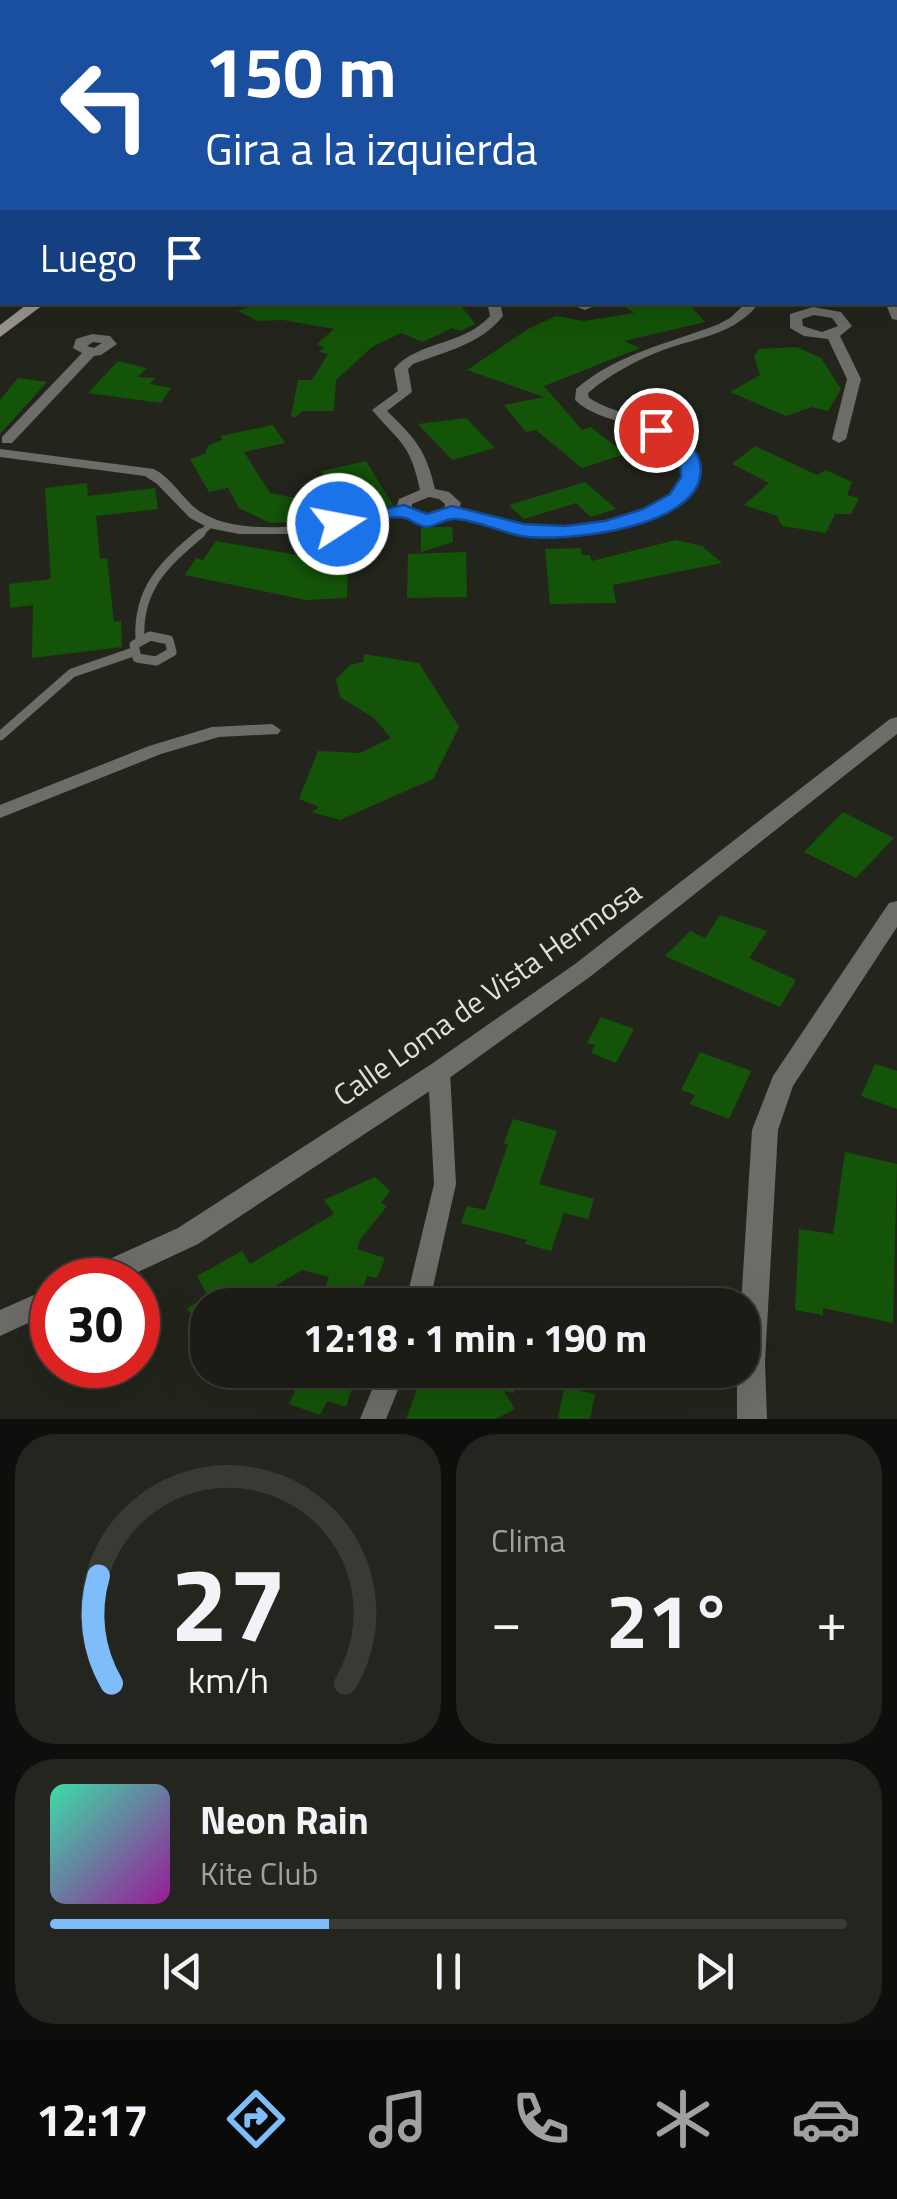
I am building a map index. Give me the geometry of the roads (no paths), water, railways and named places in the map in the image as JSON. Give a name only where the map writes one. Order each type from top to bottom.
[{"type":"main road","points":[[0,332],[36,305]]},
{"type":"street","points":[[428,492],[421,460],[413,445],[379,410],[405,392],[401,369],[408,361],[472,338],[488,328],[497,316],[494,305]]},
{"type":"street","points":[[90,352],[2,446],[10,457],[27,454],[150,472],[166,483],[193,514],[212,524],[307,530],[404,511],[426,521],[452,512],[524,530],[565,532],[607,527],[650,513],[678,498],[690,477],[690,460],[679,444],[656,430],[592,408],[582,400],[581,392],[592,381],[656,348],[745,317],[752,305]]},
{"type":"street","points":[[832,308],[845,326],[833,335],[809,334],[794,324],[800,314],[832,308]]},
{"type":"street","points":[[833,335],[854,378],[839,440]]},
{"type":"street","points":[[404,511],[404,502],[428,492],[444,495],[453,503],[452,512]]},
{"type":"street","name":"Calle Loma de Vista Hermosa","points":[[140,1258],[188,1236],[439,1072],[583,970],[897,724]]},
{"type":"street","points":[[0,812],[155,750],[218,731],[272,730]]},
{"type":"street","points":[[752,1419],[750,1362],[765,1130],[782,1083],[897,909]]},
{"type":"street","points":[[421,1288],[444,1184],[439,1072]]},
{"type":"street","points":[[0,1323],[30,1309]]},
{"type":"street","points":[[373,1419],[386,1388]]},
{"type":"lane","points":[[0,736],[72,673],[132,652],[140,640],[136,616],[150,580],[212,524]]},
{"type":"lane","points":[[132,652],[145,661],[166,658],[172,652],[173,645],[160,636],[140,640]]}]
